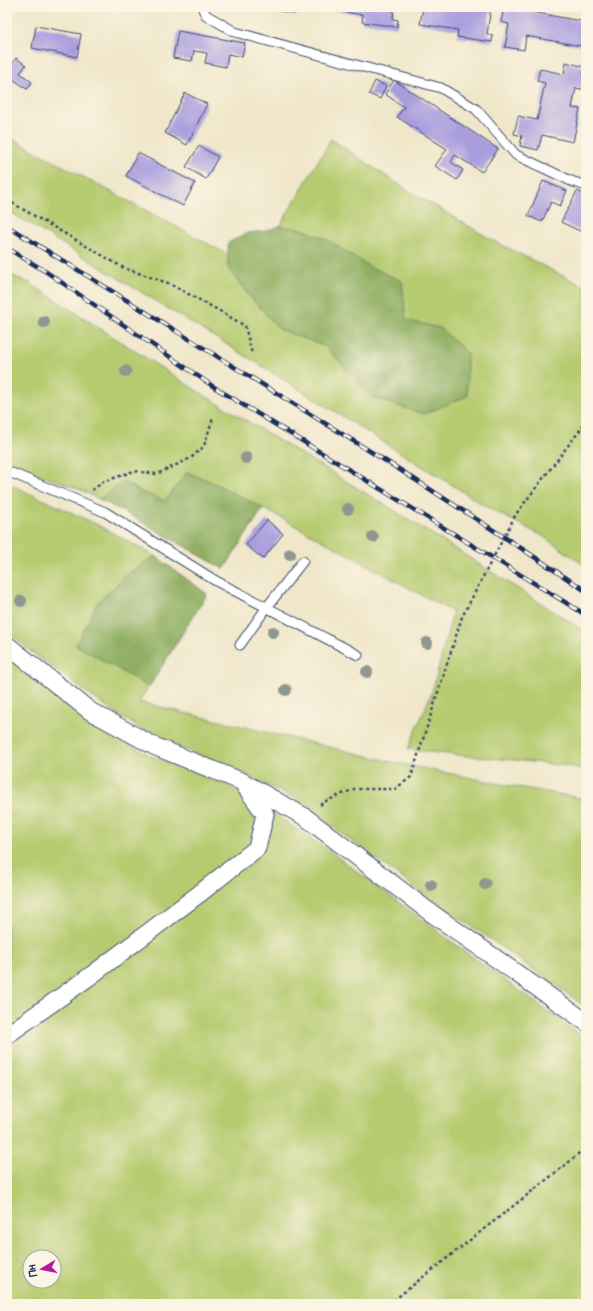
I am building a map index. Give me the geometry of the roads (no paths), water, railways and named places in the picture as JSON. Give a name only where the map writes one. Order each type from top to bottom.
[{"type":"street","points":[[7,645],[90,711],[154,746],[243,782],[304,817],[427,910],[586,1022]]},
{"type":"street","points":[[7,1035],[99,969],[258,848],[265,814],[243,782]]},
{"type":"lane","points":[[202,7],[206,15],[235,32],[440,88],[476,109],[516,155],[586,186]]},
{"type":"lane","points":[[7,471],[105,512],[216,581],[358,655]]},
{"type":"lane","points":[[240,645],[303,561]]},
{"type":"railway","points":[[7,226],[397,468],[586,591]]},
{"type":"railway","points":[[7,248],[45,271],[214,387],[586,615]]}]
